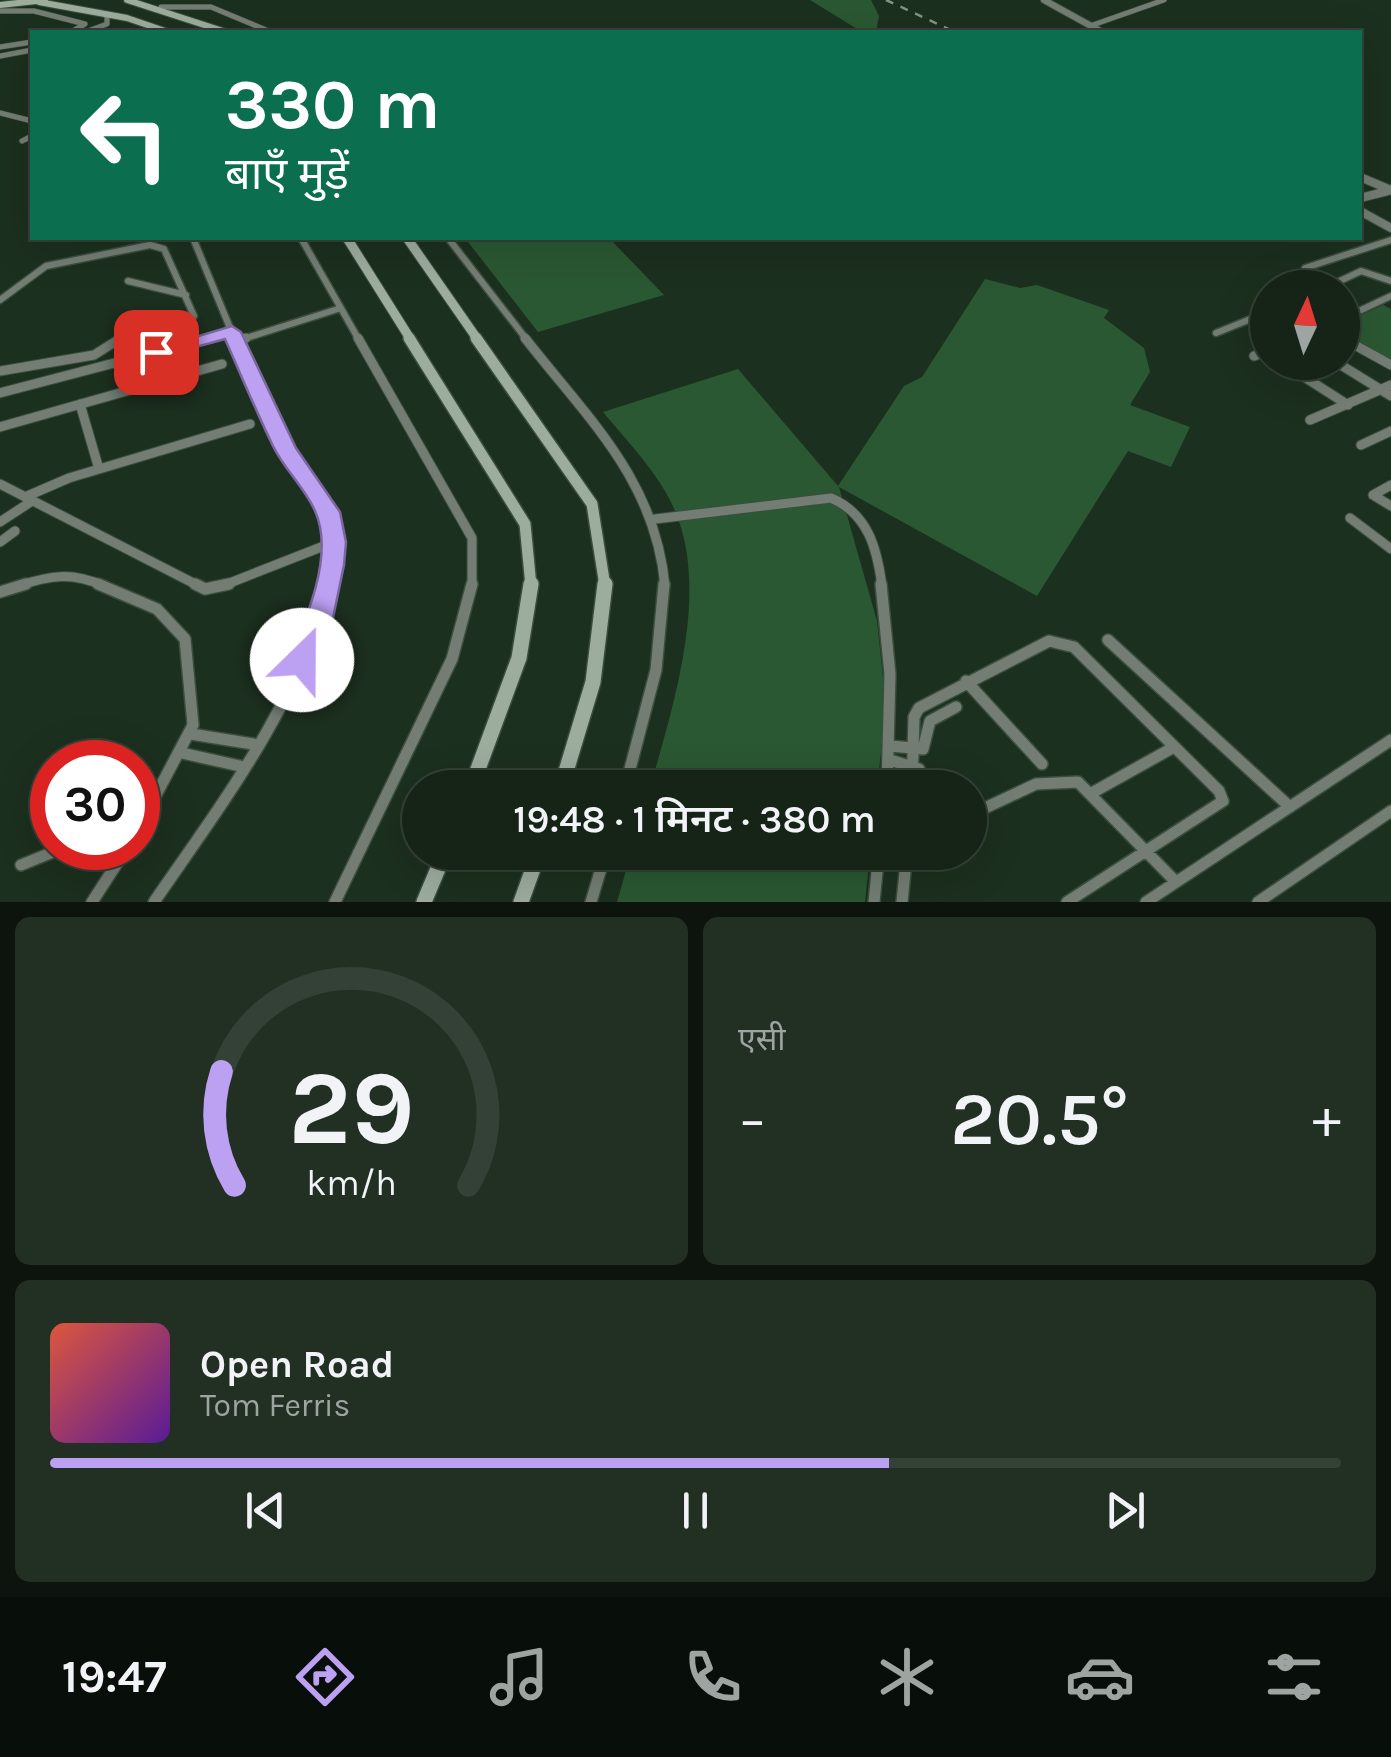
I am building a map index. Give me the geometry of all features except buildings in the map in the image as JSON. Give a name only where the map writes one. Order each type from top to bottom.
[{"type":"main road","points":[[127,0],[221,30]]},
{"type":"main road","points":[[0,8],[42,1],[161,30]]},
{"type":"main road","points":[[348,240],[525,524],[532,548],[528,626],[478,770]]},
{"type":"main road","points":[[408,240],[592,504],[602,534],[608,603],[603,644],[566,770]]},
{"type":"main road","points":[[424,902],[437,870]]},
{"type":"main road","points":[[521,902],[533,870]]},
{"type":"street","points":[[1034,0],[1090,29],[1164,0]]},
{"type":"street","points":[[1044,0],[1090,29]]},
{"type":"street","points":[[161,8],[211,7],[266,30]]},
{"type":"street","points":[[0,8],[34,11],[85,24],[74,30]]},
{"type":"street","points":[[90,30],[107,24],[107,14]]},
{"type":"street","points":[[0,50],[30,45]]},
{"type":"street","points":[[0,50],[30,45]]},
{"type":"street","points":[[0,114],[30,121]]},
{"type":"street","points":[[22,141],[30,137]]},
{"type":"street","points":[[1362,178],[1391,191]]},
{"type":"street","points":[[1362,198],[1391,191]]},
{"type":"street","points":[[1362,212],[1391,228]]},
{"type":"street","points":[[154,902],[298,668],[320,618],[334,542],[328,512],[286,449],[194,240]]},
{"type":"street","points":[[302,240],[472,538],[474,578],[452,659],[335,902]]},
{"type":"street","points":[[450,240],[632,476],[655,519],[662,546],[664,586],[660,654],[630,770]]},
{"type":"street","points":[[1304,268],[1391,240]]},
{"type":"street","points":[[0,300],[46,266],[150,245],[164,249],[194,316],[182,329],[126,334],[94,355],[55,366],[1,371],[2,393],[341,308]]},
{"type":"street","points":[[1360,271],[1391,281]]},
{"type":"street","points":[[128,282],[186,295]]},
{"type":"street","points":[[1360,310],[1391,296]]},
{"type":"street","points":[[1381,301],[1391,307]]},
{"type":"street","points":[[1216,333],[1250,321]]},
{"type":"street","points":[[1360,348],[1391,365]]},
{"type":"street","points":[[0,427],[222,364]]},
{"type":"street","points":[[1360,377],[1391,396]]},
{"type":"street","points":[[1309,380],[1348,405]]},
{"type":"street","points":[[1310,420],[1391,385]]},
{"type":"street","points":[[80,404],[99,469]]},
{"type":"street","points":[[0,522],[29,499],[99,469],[250,424]]},
{"type":"street","points":[[1361,445],[1391,431]]},
{"type":"street","points":[[0,484],[205,589],[224,586],[334,542]]},
{"type":"street","points":[[1391,486],[1373,495],[1391,506]]},
{"type":"street","points":[[655,519],[819,498],[851,502],[859,512],[876,565],[889,632],[894,695],[889,770]]},
{"type":"street","points":[[1350,518],[1391,549]]},
{"type":"street","points":[[0,542],[15,531]]},
{"type":"street","points":[[0,592],[49,576],[78,576],[163,613],[188,644],[194,719],[182,753],[160,792]]},
{"type":"street","points":[[1108,640],[1290,807]]},
{"type":"street","points":[[914,770],[916,712],[966,681],[1048,641],[1066,642],[1219,791],[1223,801],[1067,902]]},
{"type":"street","points":[[966,681],[1042,764]]},
{"type":"street","points":[[890,760],[915,757],[926,745],[930,721],[956,707]]},
{"type":"street","points":[[190,734],[253,744]]},
{"type":"street","points":[[1146,902],[1391,740]]},
{"type":"street","points":[[890,746],[915,757],[922,770]]},
{"type":"street","points":[[1090,794],[1174,747]]},
{"type":"street","points":[[182,753],[240,766]]},
{"type":"street","points":[[987,806],[1028,787],[1069,779],[1090,794],[1176,882]]},
{"type":"street","points":[[1258,902],[1391,812]]},
{"type":"street","points":[[21,866],[30,862]]},
{"type":"street","points":[[92,902],[113,870]]},
{"type":"street","points":[[591,902],[601,870]]},
{"type":"street","points":[[874,902],[877,870]]},
{"type":"street","points":[[902,902],[905,870]]},
{"type":"green space","points":[[810,0],[871,0],[879,16],[876,30],[859,30]]},
{"type":"green space","points":[[467,240],[611,240],[664,295],[538,332]]},
{"type":"green space","points":[[985,279],[1020,288],[1037,285],[1109,310],[1104,318],[1144,348],[1150,372],[1130,405],[1190,427],[1171,467],[1128,451],[1037,596],[839,487],[877,621],[886,707],[879,770],[655,770],[677,686],[689,613],[685,543],[661,485],[603,412],[738,369],[838,486],[904,386],[922,377]]},
{"type":"green space","points":[[1383,305],[1391,309],[1391,362],[1360,344],[1360,316]]},
{"type":"green space","points":[[626,870],[868,870],[865,902],[617,902]]},
{"type":"railway","points":[[886,0],[951,30]]},
{"type":"route","points":[[156,352],[232,332],[286,449],[323,501],[334,542],[331,565],[320,618],[302,660]]}]
